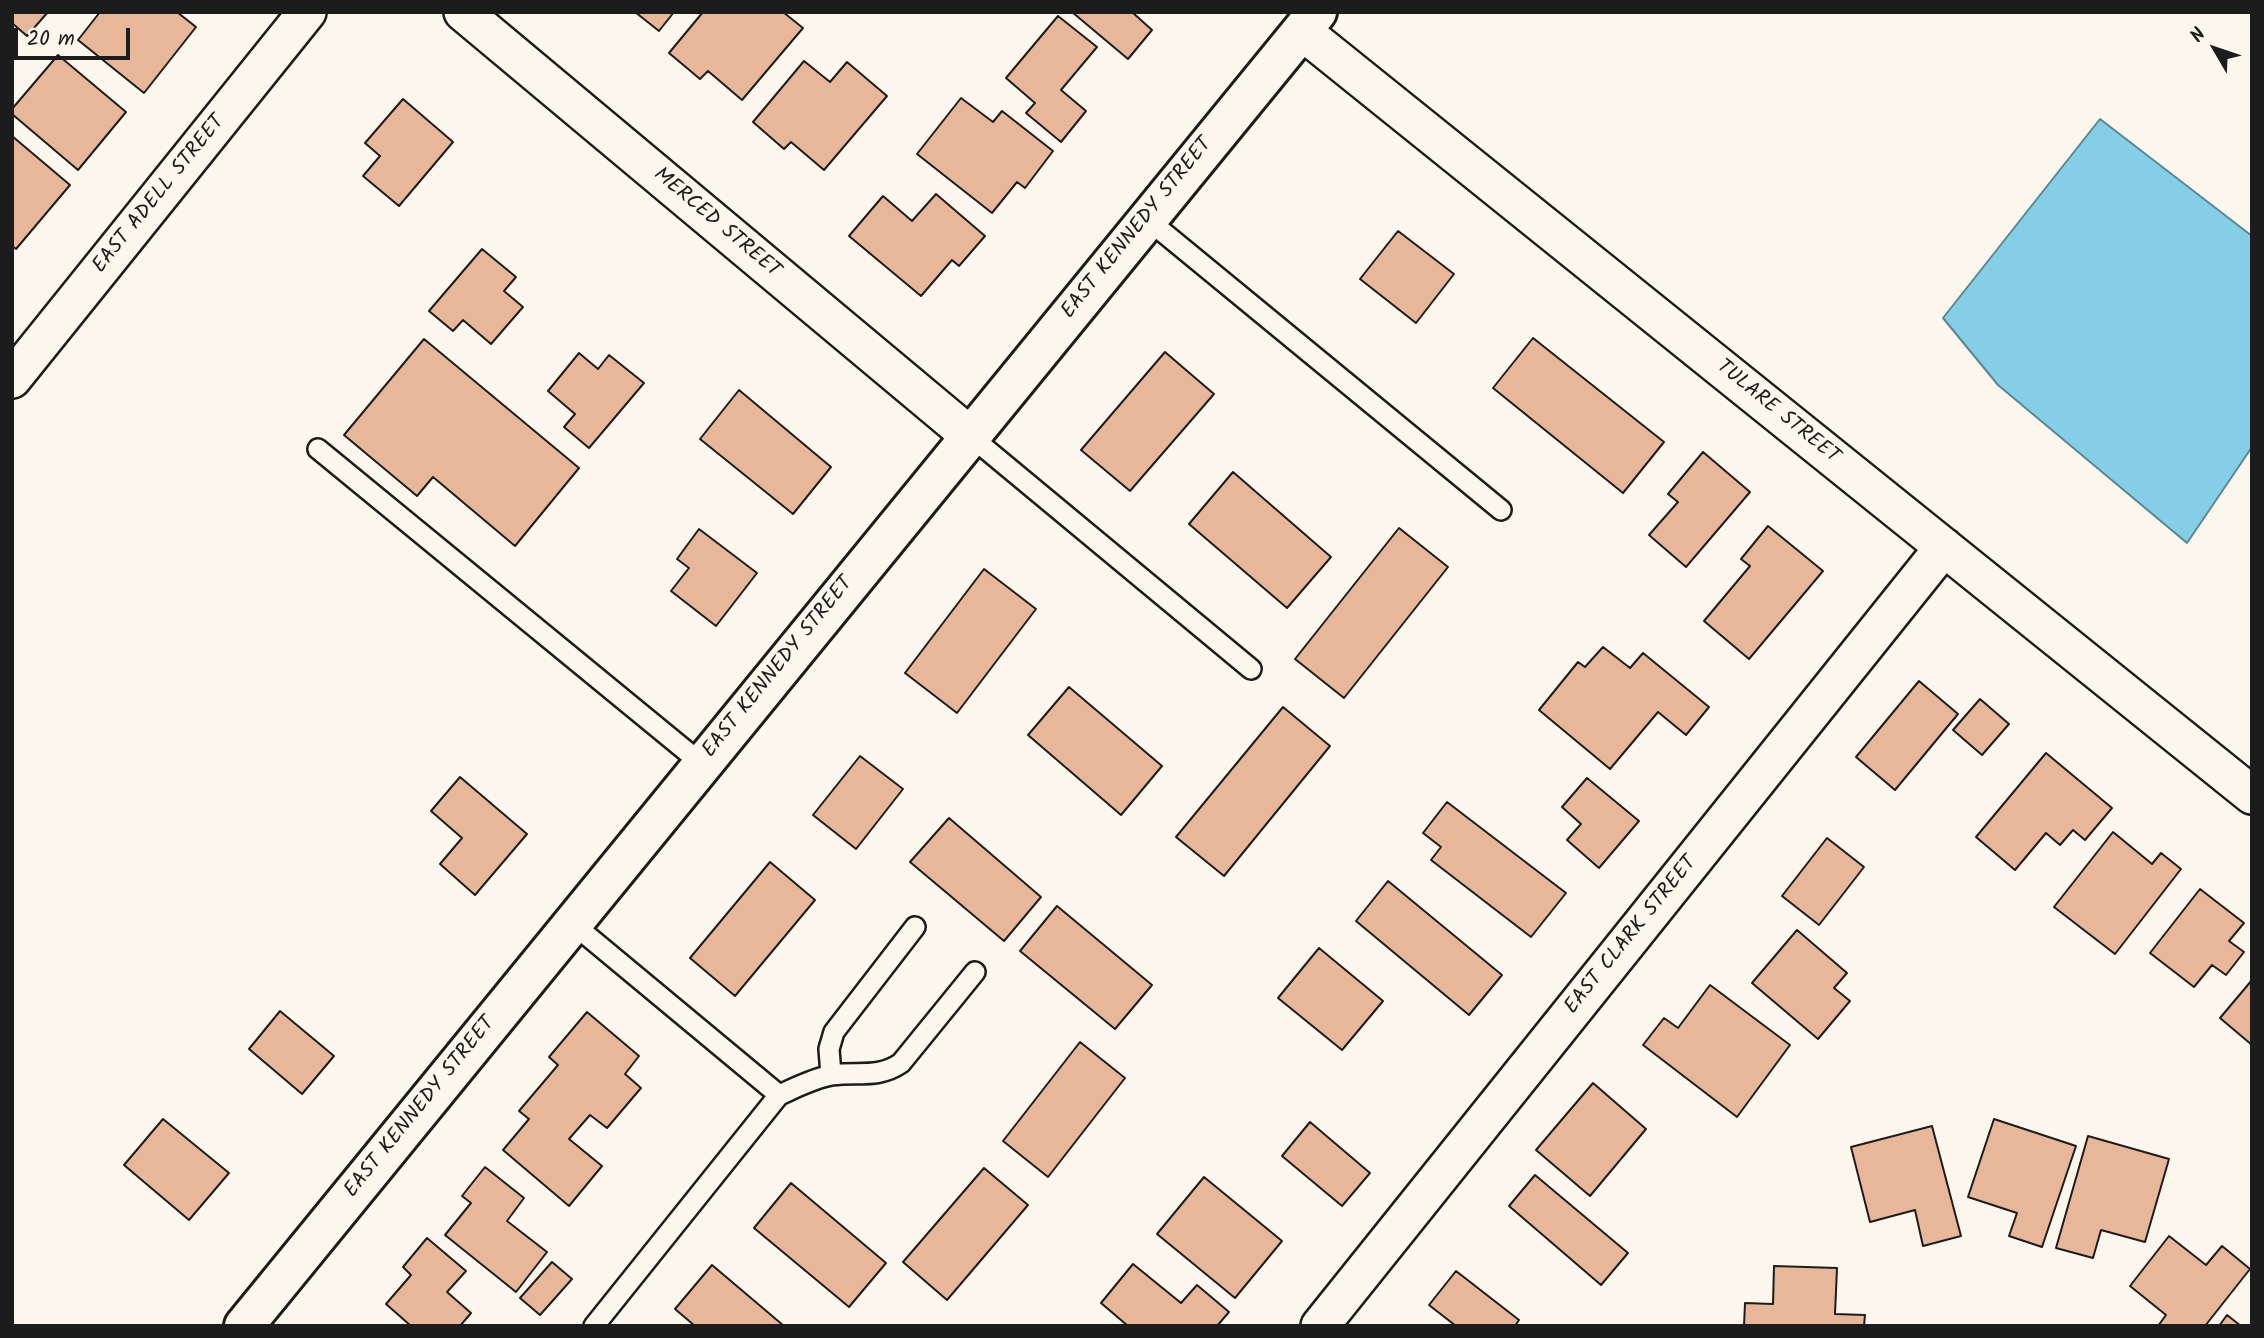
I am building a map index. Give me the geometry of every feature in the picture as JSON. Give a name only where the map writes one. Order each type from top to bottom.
[{"type":"street","name":"EAST ADELL STREET","points":[[12,379],[307,12]]},
{"type":"street","name":"MERCED STREET","points":[[463,12],[970,435]]},
{"type":"street","name":"EAST KENNEDY STREET","points":[[244,1326],[1309,22]]},
{"type":"street","name":"TULARE STREET","points":[[1309,22],[1944,547],[2252,795]]},
{"type":"street","name":"EAST CLARK STREET","points":[[1320,1326],[1944,547]]},
{"type":"lane","points":[[1147,219],[1501,510]]},
{"type":"lane","points":[[970,435],[1251,669]]},
{"type":"lane","points":[[318,449],[702,764]]},
{"type":"lane","points":[[572,923],[779,1094]]},
{"type":"lane","points":[[831,1076],[829,1049],[834,1032],[915,927]]},
{"type":"lane","points":[[594,1326],[779,1094],[831,1076],[872,1075],[895,1067],[975,972]]},
{"type":"water","points":[[2100,119],[2252,236],[2252,447],[2187,543],[1998,385],[1943,318]]},
{"type":"building","points":[[12,12],[48,12],[27,36],[12,23]]},
{"type":"building","points":[[100,12],[177,12],[196,27],[144,93],[78,40]]},
{"type":"building","points":[[635,12],[674,12],[659,31]]},
{"type":"building","points":[[703,12],[783,12],[803,28],[742,100],[708,71],[700,79],[669,53]]},
{"type":"building","points":[[1072,12],[1132,12],[1152,30],[1128,59]]},
{"type":"building","points":[[1058,16],[1097,47],[1061,90],[1086,111],[1061,142],[1026,113],[1035,103],[1006,78]]},
{"type":"building","points":[[58,55],[126,112],[78,170],[12,114],[12,109]]},
{"type":"building","points":[[804,61],[830,82],[847,62],[887,96],[824,170],[791,142],[784,149],[753,122]]},
{"type":"building","points":[[961,98],[993,122],[1002,111],[1053,151],[1025,188],[1017,182],[992,213],[917,154]]},
{"type":"building","points":[[403,99],[453,142],[399,206],[363,176],[380,156],[365,143]]},
{"type":"building","points":[[12,136],[70,185],[16,249],[12,246]]},
{"type":"building","points":[[936,194],[985,236],[959,266],[952,260],[921,296],[849,236],[883,196],[912,221]]},
{"type":"building","points":[[1398,231],[1454,274],[1416,323],[1360,279]]},
{"type":"building","points":[[482,249],[516,277],[504,291],[523,307],[491,344],[463,320],[453,331],[429,311]]},
{"type":"building","points":[[1533,338],[1664,442],[1623,493],[1493,388]]},
{"type":"building","points":[[424,339],[579,468],[515,546],[433,477],[417,496],[344,435]]},
{"type":"building","points":[[1165,352],[1214,394],[1130,491],[1081,450]]},
{"type":"building","points":[[579,353],[598,369],[609,355],[644,383],[589,448],[564,427],[575,414],[548,391]]},
{"type":"building","points":[[739,390],[831,467],[793,514],[700,439]]},
{"type":"building","points":[[1703,452],[1750,492],[1686,567],[1649,535],[1678,502],[1668,494]]},
{"type":"building","points":[[1233,472],[1331,557],[1287,608],[1189,524]]},
{"type":"building","points":[[1768,526],[1823,571],[1749,659],[1704,621],[1750,566],[1741,559]]},
{"type":"building","points":[[1399,528],[1448,567],[1344,698],[1295,659]]},
{"type":"building","points":[[699,529],[757,573],[716,626],[671,591],[689,568],[677,559]]},
{"type":"building","points":[[984,569],[1036,609],[957,713],[905,673]]},
{"type":"building","points":[[1603,647],[1630,668],[1643,653],[1709,707],[1686,735],[1658,712],[1610,769],[1539,710],[1578,662],[1585,667]]},
{"type":"building","points":[[1919,681],[1958,714],[1895,790],[1856,757]]},
{"type":"building","points":[[1069,687],[1162,766],[1121,815],[1028,735]]},
{"type":"building","points":[[1980,699],[2009,724],[1982,755],[1953,730]]},
{"type":"building","points":[[1283,707],[1330,746],[1224,876],[1176,837]]},
{"type":"building","points":[[2046,753],[2112,808],[2085,840],[2073,830],[2060,845],[2046,833],[2015,870],[1976,837]]},
{"type":"building","points":[[860,756],[903,789],[856,849],[813,815]]},
{"type":"building","points":[[460,777],[527,834],[475,895],[440,864],[462,838],[431,811]]},
{"type":"building","points":[[1587,778],[1639,821],[1599,868],[1567,840],[1581,824],[1562,807]]},
{"type":"building","points":[[1447,802],[1566,893],[1531,937],[1431,860],[1441,847],[1423,833]]},
{"type":"building","points":[[949,818],[1041,897],[1004,941],[910,862]]},
{"type":"building","points":[[2113,832],[2152,864],[2161,853],[2181,869],[2115,954],[2054,907]]},
{"type":"building","points":[[1827,838],[1864,867],[1819,925],[1782,896]]},
{"type":"building","points":[[770,862],[815,900],[735,996],[690,958]]},
{"type":"building","points":[[1388,881],[1502,975],[1469,1015],[1356,921]]},
{"type":"building","points":[[2200,889],[2244,923],[2229,941],[2244,952],[2226,975],[2212,965],[2194,987],[2150,953]]},
{"type":"building","points":[[1057,906],[1152,985],[1115,1029],[1020,951]]},
{"type":"building","points":[[1797,930],[1847,973],[1834,988],[1850,1001],[1818,1039],[1752,983]]},
{"type":"building","points":[[1319,948],[1383,1001],[1342,1050],[1278,998]]},
{"type":"building","points":[[2252,980],[2252,1045],[2220,1018]]},
{"type":"building","points":[[1710,985],[1790,1045],[1737,1117],[1643,1045],[1664,1018],[1678,1028]]},
{"type":"building","points":[[280,1011],[334,1056],[302,1094],[249,1049]]},
{"type":"building","points":[[587,1012],[639,1056],[625,1074],[641,1088],[607,1128],[590,1115],[569,1139],[602,1166],[569,1206],[503,1150],[529,1119],[519,1111],[558,1065],[549,1057]]},
{"type":"building","points":[[1080,1042],[1125,1078],[1048,1177],[1003,1141]]},
{"type":"building","points":[[1593,1083],[1646,1129],[1590,1196],[1536,1150]]},
{"type":"building","points":[[163,1119],[229,1173],[189,1220],[124,1165]]},
{"type":"building","points":[[1994,1119],[2076,1146],[2042,1247],[2009,1236],[2017,1213],[1968,1197]]},
{"type":"building","points":[[1310,1122],[1370,1173],[1342,1206],[1282,1156]]},
{"type":"building","points":[[1932,1126],[1961,1236],[1923,1246],[1915,1210],[1870,1222],[1851,1147]]},
{"type":"building","points":[[2088,1136],[2169,1159],[2145,1242],[2101,1230],[2093,1258],[2056,1248]]},
{"type":"building","points":[[485,1167],[524,1198],[507,1221],[547,1252],[516,1292],[445,1235],[471,1203],[462,1196]]},
{"type":"building","points":[[984,1168],[1028,1205],[947,1300],[903,1262]]},
{"type":"building","points":[[1535,1175],[1628,1253],[1601,1285],[1509,1206]]},
{"type":"building","points":[[1204,1177],[1282,1241],[1235,1298],[1157,1234]]},
{"type":"building","points":[[791,1183],[886,1263],[849,1307],[754,1228]]},
{"type":"building","points":[[2169,1236],[2206,1265],[2222,1246],[2250,1269],[2205,1326],[2158,1326],[2166,1315],[2130,1286]]},
{"type":"building","points":[[427,1238],[466,1271],[447,1292],[471,1313],[460,1326],[411,1326],[386,1304],[411,1275],[403,1267]]},
{"type":"building","points":[[552,1262],[572,1279],[540,1315],[520,1298]]},
{"type":"building","points":[[1133,1264],[1181,1303],[1197,1285],[1229,1312],[1217,1326],[1128,1326],[1101,1303]]},
{"type":"building","points":[[712,1265],[784,1326],[695,1326],[675,1309]]},
{"type":"building","points":[[1774,1266],[1837,1268],[1835,1314],[1865,1315],[1864,1326],[1744,1326],[1745,1303],[1773,1304]]},
{"type":"building","points":[[1456,1271],[1519,1320],[1515,1326],[1456,1326],[1429,1305]]},
{"type":"building","points":[[2227,1315],[2241,1326],[2219,1326]]}]
